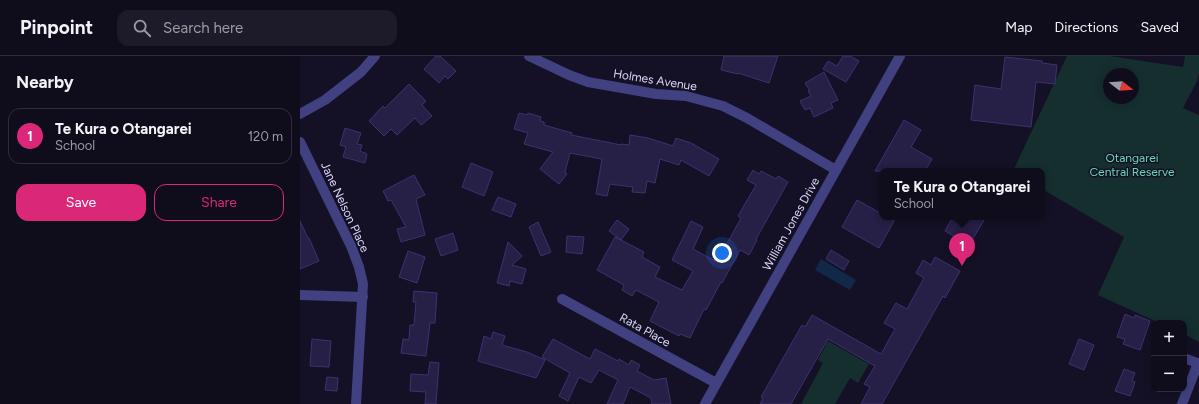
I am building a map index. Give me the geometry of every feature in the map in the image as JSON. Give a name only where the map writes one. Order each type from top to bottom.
[{"type":"street","points":[[300,114],[325,100],[361,72],[376,56]]},
{"type":"street","name":"Holmes Avenue","points":[[529,56],[569,75],[588,82],[656,94],[686,96],[723,106],[747,118],[836,170]]},
{"type":"street","name":"William Jones Drive","points":[[705,404],[900,56]]},
{"type":"street","name":"Jane Nelson Place","points":[[300,142],[351,246],[361,278],[363,297],[356,404]]},
{"type":"street","points":[[300,295],[363,297]]},
{"type":"street","name":"Rata Place","points":[[562,299],[716,383]]},
{"type":"street","points":[[1182,404],[1198,364],[1187,359]]},
{"type":"green space","name":"Otangarei Central Reserve","points":[[1067,56],[1109,56],[1183,67],[1185,56],[1199,56],[1199,73],[1197,81],[1183,108],[1199,115],[1199,342],[1187,336],[1187,320],[1152,320],[1098,295],[1124,237],[1045,191],[1045,168],[1014,168]]},
{"type":"green space","points":[[828,341],[869,364],[858,383],[850,378],[835,404],[801,404],[823,363],[818,360]]},
{"type":"water","points":[[821,259],[856,280],[850,290],[815,270]]},
{"type":"building","points":[[436,56],[440,56],[456,71],[448,79],[445,76],[439,83],[424,69]]},
{"type":"building","points":[[724,56],[778,56],[769,83],[738,73],[721,70]]},
{"type":"building","points":[[843,56],[850,56],[859,61],[846,82],[823,69],[828,61],[837,66]]},
{"type":"building","points":[[1005,57],[1042,61],[1042,63],[1057,65],[1055,84],[1036,82],[1031,127],[971,120],[975,85],[1001,89]]},
{"type":"building","points":[[824,72],[838,100],[831,103],[833,108],[814,117],[810,108],[805,110],[800,101],[811,96],[805,83]]},
{"type":"building","points":[[409,84],[426,101],[422,105],[432,116],[421,125],[415,118],[397,135],[391,129],[384,136],[369,121],[383,106],[385,108]]},
{"type":"building","points":[[519,113],[527,115],[528,113],[541,117],[540,121],[544,122],[544,125],[572,133],[571,135],[621,145],[629,145],[630,135],[648,138],[673,146],[676,138],[691,143],[719,159],[709,176],[681,160],[679,165],[660,159],[655,183],[647,181],[645,193],[632,192],[633,187],[610,184],[607,196],[596,194],[602,159],[570,153],[565,172],[567,174],[559,184],[540,169],[553,152],[524,144],[528,133],[514,129]]},
{"type":"building","points":[[904,120],[921,130],[911,147],[932,159],[927,168],[879,168],[879,171],[875,171]]},
{"type":"building","points":[[345,128],[361,133],[357,144],[362,145],[360,151],[367,154],[365,163],[343,157],[346,147],[340,145]]},
{"type":"building","points":[[471,163],[493,172],[484,196],[462,187]]},
{"type":"building","points":[[753,170],[759,174],[761,171],[776,179],[778,176],[788,182],[756,239],[757,240],[749,255],[740,250],[706,310],[704,309],[690,338],[680,334],[679,336],[650,321],[659,302],[636,290],[632,296],[622,290],[624,285],[597,270],[615,237],[644,252],[642,257],[660,267],[655,277],[682,290],[693,271],[672,260],[691,221],[703,227],[693,249],[717,262],[741,218],[738,216],[756,185],[747,180]]},
{"type":"building","points":[[414,175],[425,195],[416,199],[425,235],[401,242],[397,229],[406,227],[391,200],[388,201],[383,191]]},
{"type":"building","points":[[498,197],[516,204],[511,217],[492,210]]},
{"type":"building","points":[[857,200],[879,212],[879,220],[894,221],[879,248],[842,227]]},
{"type":"building","points":[[617,220],[629,229],[621,240],[609,231]]},
{"type":"building","points":[[951,220],[984,220],[969,245],[945,231]]},
{"type":"building","points":[[300,221],[319,261],[300,269]]},
{"type":"building","points":[[538,222],[551,252],[541,256],[529,227]]},
{"type":"building","points":[[453,233],[458,250],[441,256],[435,239]]},
{"type":"building","points":[[567,236],[584,237],[582,254],[566,252]]},
{"type":"building","points":[[508,242],[522,256],[512,265],[526,269],[522,284],[510,281],[509,286],[497,283]]},
{"type":"building","points":[[831,250],[849,261],[844,270],[826,259]]},
{"type":"building","points":[[408,251],[425,257],[417,283],[399,277]]},
{"type":"building","points":[[935,257],[960,271],[945,298],[943,296],[882,404],[861,404],[870,387],[864,384],[875,366],[828,339],[791,404],[760,404],[763,398],[761,397],[802,325],[805,327],[812,315],[881,354],[895,329],[884,323],[896,303],[907,309],[924,278],[916,273],[923,260],[931,265]]},
{"type":"building","points":[[414,291],[437,293],[435,323],[430,323],[426,356],[401,353],[403,339],[409,340],[410,325],[414,325],[416,302],[413,302]]},
{"type":"building","points":[[1125,314],[1134,318],[1135,315],[1150,321],[1140,350],[1123,344],[1125,339],[1117,337]]},
{"type":"building","points":[[493,332],[505,336],[502,345],[527,352],[545,360],[536,378],[478,361],[484,336],[491,339]]},
{"type":"building","points":[[312,339],[331,341],[329,367],[310,366]]},
{"type":"building","points":[[553,339],[590,359],[595,349],[629,365],[631,360],[640,365],[637,371],[654,380],[666,378],[671,404],[652,404],[651,398],[630,387],[623,404],[607,404],[618,380],[599,370],[591,383],[579,377],[568,401],[559,396],[570,373],[542,357]]},
{"type":"building","points":[[1079,339],[1094,345],[1084,370],[1069,364]]},
{"type":"building","points":[[430,362],[439,363],[436,404],[425,404],[426,392],[410,391],[411,374],[428,375]]},
{"type":"building","points":[[1124,369],[1135,373],[1132,381],[1135,382],[1130,396],[1115,391]]},
{"type":"building","points":[[327,377],[338,378],[337,391],[325,390]]},
{"type":"place","name":"Te Kura o Otangarei","points":[[962,266]]}]
